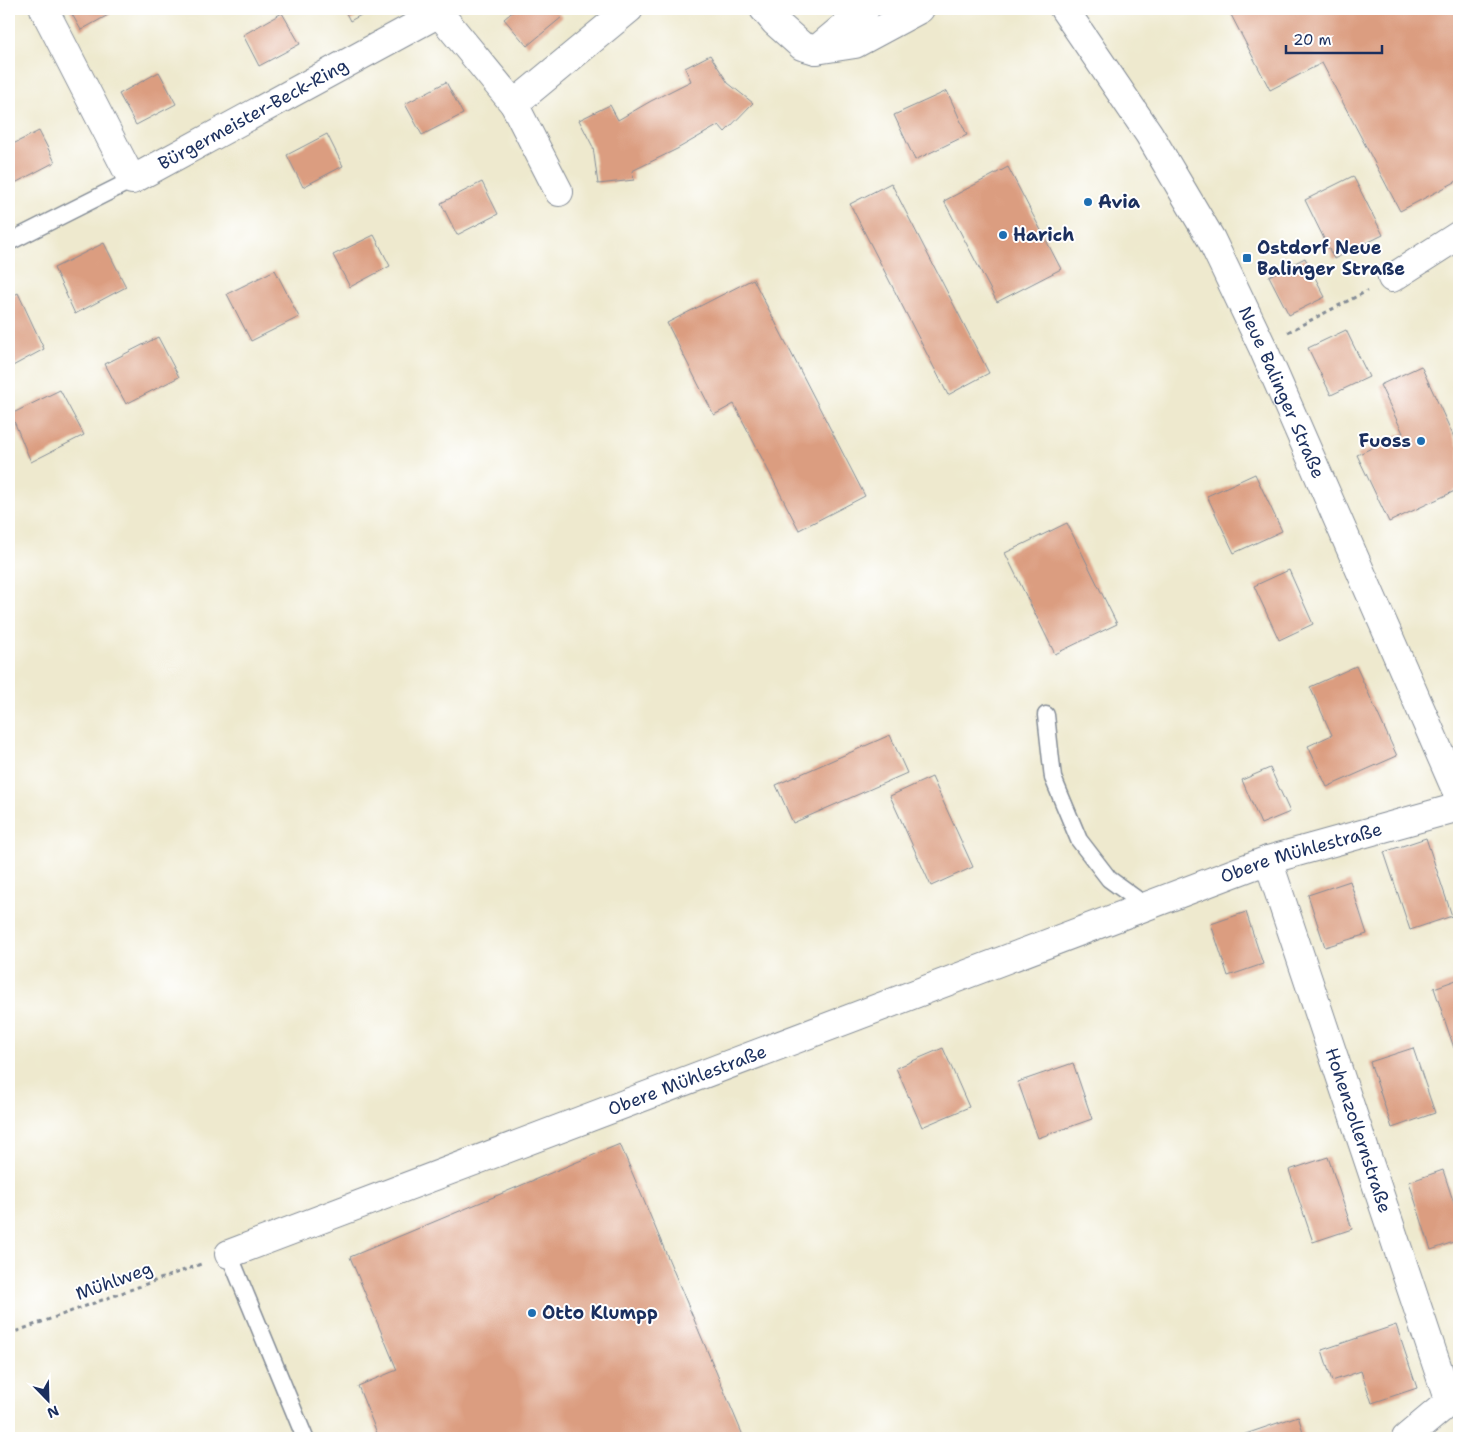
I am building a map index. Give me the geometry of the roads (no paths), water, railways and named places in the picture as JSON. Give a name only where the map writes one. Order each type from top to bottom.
[{"type":"street","points":[[44,9],[132,180]]},
{"type":"street","points":[[514,104],[629,9]]},
{"type":"street","points":[[764,9],[775,22],[802,46],[816,50],[855,44],[920,9]]},
{"type":"street","points":[[816,50],[865,9]]},
{"type":"street","name":"Neue Balinger Straße","points":[[1064,9],[1149,134],[1210,239],[1262,346],[1459,797]]},
{"type":"street","name":"Bürgermeister-Beck-Ring","points":[[132,180],[439,13],[514,104],[559,192]]},
{"type":"street","points":[[1392,278],[1459,235]]},
{"type":"street","name":"Obere Mühlestraße","points":[[229,1254],[1268,860],[1459,807]]},
{"type":"street","name":"Hohenzollernstraße","points":[[1268,860],[1454,1399]]},
{"type":"street","points":[[1406,1438],[1454,1399]]},
{"type":"lane","points":[[9,242],[132,180]]},
{"type":"lane","points":[[1046,715],[1053,778],[1079,840],[1109,879],[1146,906]]},
{"type":"lane","points":[[229,1254],[305,1438]]},
{"type":"place","name":"Avia","points":[[1088,202]]},
{"type":"place","name":"Harich","points":[[1003,235]]},
{"type":"place","name":"Ostdorf Neue Balinger Straße","points":[[1247,258]]},
{"type":"place","name":"Fuoss","points":[[1421,441]]},
{"type":"place","name":"Otto Klumpp","points":[[532,1313]]}]
